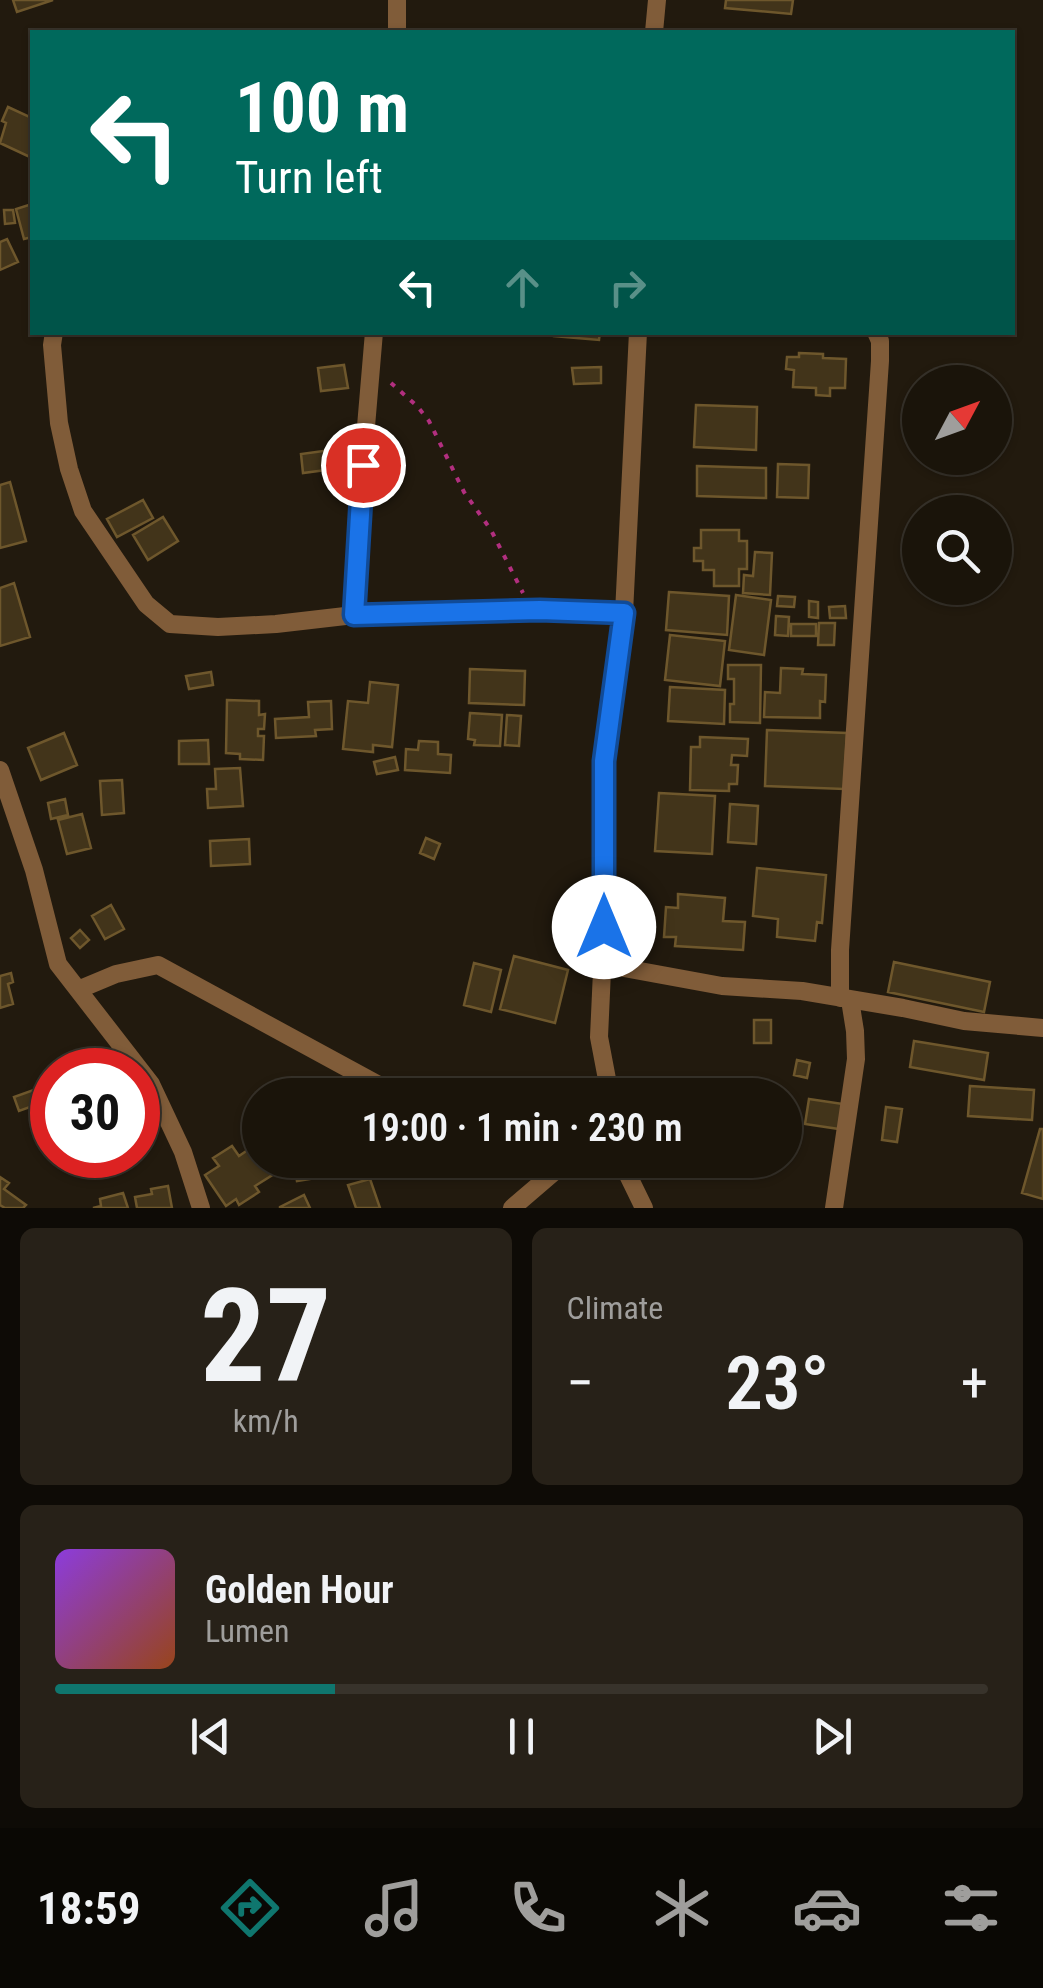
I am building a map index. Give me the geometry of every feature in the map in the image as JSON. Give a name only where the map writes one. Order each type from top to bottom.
[{"type":"street","points":[[397,0],[397,30]]},
{"type":"street","points":[[654,30],[657,0]]},
{"type":"street","points":[[54,335],[60,423],[75,493],[90,523],[146,604],[170,624],[218,627],[354,615],[624,613]]},
{"type":"street","points":[[354,615],[374,335]]},
{"type":"street","points":[[607,1078],[599,1037],[604,927],[604,761],[624,613],[638,335]]},
{"type":"street","points":[[834,1208],[856,1059],[855,1031],[845,999],[840,950],[880,361],[877,335]]},
{"type":"street","points":[[0,770],[34,870],[58,964],[151,1084],[183,1152],[202,1208]]},
{"type":"street","points":[[602,964],[722,986],[802,992],[964,1021],[1043,1028]]},
{"type":"street","points":[[80,989],[116,974],[158,965],[366,1078]]},
{"type":"street","points":[[512,1208],[543,1178]]},
{"type":"street","points":[[629,1178],[644,1208]]},
{"type":"path","points":[[371,368],[429,421],[464,492],[491,530],[531,611]]},
{"type":"building","points":[[13,0],[53,0],[17,12]]},
{"type":"building","points":[[726,0],[793,0],[791,14],[725,8]]},
{"type":"building","points":[[8,107],[30,117],[30,157],[0,143],[6,123],[2,121]]},
{"type":"building","points":[[30,205],[30,238],[24,239],[16,209]]},
{"type":"building","points":[[4,210],[13,210],[15,223],[5,224]]},
{"type":"building","points":[[7,239],[18,262],[0,270],[0,242]]},
{"type":"building","points":[[554,335],[600,335],[599,340]]},
{"type":"building","points":[[799,353],[846,359],[845,388],[830,388],[830,396],[816,395],[816,388],[793,387],[794,370],[786,369],[787,357],[799,357]]},
{"type":"building","points":[[344,365],[348,388],[321,391],[318,368]]},
{"type":"building","points":[[601,367],[601,383],[574,384],[572,368]]},
{"type":"building","points":[[696,405],[757,407],[756,450],[694,447]]},
{"type":"building","points":[[346,448],[349,467],[303,473],[301,454]]},
{"type":"building","points":[[778,464],[809,465],[808,498],[777,497]]},
{"type":"building","points":[[697,466],[766,468],[766,498],[697,496]]},
{"type":"building","points":[[10,482],[26,541],[0,548],[0,485]]},
{"type":"building","points":[[143,500],[153,518],[117,537],[107,519]]},
{"type":"building","points":[[163,517],[178,541],[148,560],[133,535]]},
{"type":"building","points":[[701,530],[739,530],[739,541],[747,541],[747,569],[739,569],[739,586],[714,586],[714,570],[703,570],[703,561],[694,561],[694,548],[701,548]]},
{"type":"building","points":[[755,552],[772,553],[770,595],[743,593],[744,575],[753,576]]},
{"type":"building","points":[[14,583],[30,637],[0,646],[0,588]]},
{"type":"building","points":[[669,592],[729,596],[727,635],[666,630]]},
{"type":"building","points":[[736,595],[771,600],[764,655],[729,650]]},
{"type":"building","points":[[778,596],[795,597],[794,607],[777,606]]},
{"type":"building","points":[[809,601],[818,602],[818,618],[809,617]]},
{"type":"building","points":[[845,606],[846,618],[830,618],[829,607]]},
{"type":"building","points":[[776,616],[789,617],[788,636],[775,635]]},
{"type":"building","points":[[819,623],[835,623],[834,645],[818,645]]},
{"type":"building","points":[[791,624],[816,624],[816,636],[791,636]]},
{"type":"building","points":[[670,635],[725,641],[720,686],[665,680]]},
{"type":"building","points":[[728,665],[761,665],[760,723],[730,722],[734,679],[728,679]]},
{"type":"building","points":[[781,668],[826,675],[820,718],[764,717],[765,692],[780,693]]},
{"type":"building","points":[[470,669],[525,671],[524,705],[469,703]]},
{"type":"building","points":[[211,672],[213,685],[189,689],[186,676]]},
{"type":"building","points":[[370,682],[398,685],[392,747],[373,745],[373,752],[343,749],[348,701],[368,703]]},
{"type":"building","points":[[670,687],[725,690],[724,724],[668,721]]},
{"type":"building","points":[[227,700],[259,701],[259,715],[265,714],[264,729],[258,729],[258,736],[264,736],[263,760],[240,759],[240,754],[226,753]]},
{"type":"building","points":[[331,701],[332,729],[315,730],[316,736],[276,738],[275,719],[309,717],[308,702]]},
{"type":"building","points":[[470,713],[502,715],[500,746],[474,745],[475,740],[468,739]]},
{"type":"building","points":[[507,715],[521,716],[519,746],[505,745]]},
{"type":"building","points":[[767,730],[847,733],[844,789],[765,786]]},
{"type":"building","points":[[64,733],[77,765],[41,780],[28,748]]},
{"type":"building","points":[[700,737],[748,739],[747,756],[732,755],[731,765],[738,765],[737,784],[729,784],[729,791],[690,790],[691,747],[700,747]]},
{"type":"building","points":[[208,740],[209,764],[179,764],[179,741]]},
{"type":"building","points":[[419,741],[438,742],[438,754],[451,755],[450,773],[405,770],[406,749],[418,750]]},
{"type":"building","points":[[395,757],[398,770],[377,774],[374,762]]},
{"type":"building","points":[[240,768],[243,806],[208,808],[207,789],[216,789],[215,769]]},
{"type":"building","points":[[122,780],[124,813],[102,815],[100,781]]},
{"type":"building","points":[[659,793],[715,796],[712,854],[655,851]]},
{"type":"building","points":[[65,799],[68,815],[51,819],[48,803]]},
{"type":"building","points":[[730,804],[758,806],[756,844],[728,842]]},
{"type":"building","points":[[82,814],[91,848],[67,854],[58,820]]},
{"type":"building","points":[[426,838],[440,844],[434,859],[420,853]]},
{"type":"building","points":[[249,839],[250,864],[211,866],[210,841]]},
{"type":"building","points":[[757,868],[826,875],[822,923],[817,922],[815,941],[777,937],[778,919],[753,916]]},
{"type":"building","points":[[678,894],[725,898],[723,921],[745,922],[743,950],[675,946],[676,937],[664,937],[666,907],[678,908]]},
{"type":"building","points":[[111,905],[124,929],[105,939],[92,916]]},
{"type":"building","points":[[80,930],[89,940],[80,948],[71,938]]},
{"type":"building","points":[[514,956],[568,970],[555,1023],[500,1009]]},
{"type":"building","points":[[894,962],[990,982],[984,1012],[888,992]]},
{"type":"building","points":[[474,963],[501,970],[491,1012],[464,1005]]},
{"type":"building","points":[[11,973],[13,982],[8,984],[13,1004],[0,1008],[0,976]]},
{"type":"building","points":[[754,1020],[771,1020],[771,1043],[754,1043]]},
{"type":"building","points":[[914,1041],[988,1053],[984,1080],[910,1067]]},
{"type":"building","points":[[797,1060],[810,1063],[807,1078],[794,1075]]},
{"type":"building","points":[[970,1086],[1034,1090],[1032,1120],[968,1116]]},
{"type":"building","points":[[30,1091],[30,1107],[19,1111],[14,1097]]},
{"type":"building","points":[[809,1099],[843,1104],[839,1129],[805,1124]]},
{"type":"building","points":[[886,1107],[902,1109],[897,1142],[882,1140]]},
{"type":"building","points":[[1043,1129],[1043,1199],[1022,1193]]},
{"type":"building","points":[[232,1146],[239,1156],[242,1154],[242,1178],[268,1178],[255,1186],[259,1192],[239,1205],[236,1199],[226,1206],[205,1175],[219,1166],[213,1158]]},
{"type":"building","points":[[0,1177],[9,1183],[4,1189],[26,1205],[23,1208],[0,1205]]},
{"type":"building","points":[[370,1179],[380,1208],[356,1208],[348,1185]]},
{"type":"building","points":[[168,1186],[172,1208],[137,1208],[135,1197]]},
{"type":"building","points":[[123,1193],[128,1208],[93,1208],[101,1206],[100,1199]]},
{"type":"building","points":[[304,1195],[310,1208],[280,1208],[280,1207]]},
{"type":"route","points":[[363,465],[354,615],[540,610],[624,613],[604,761],[604,927]]}]
